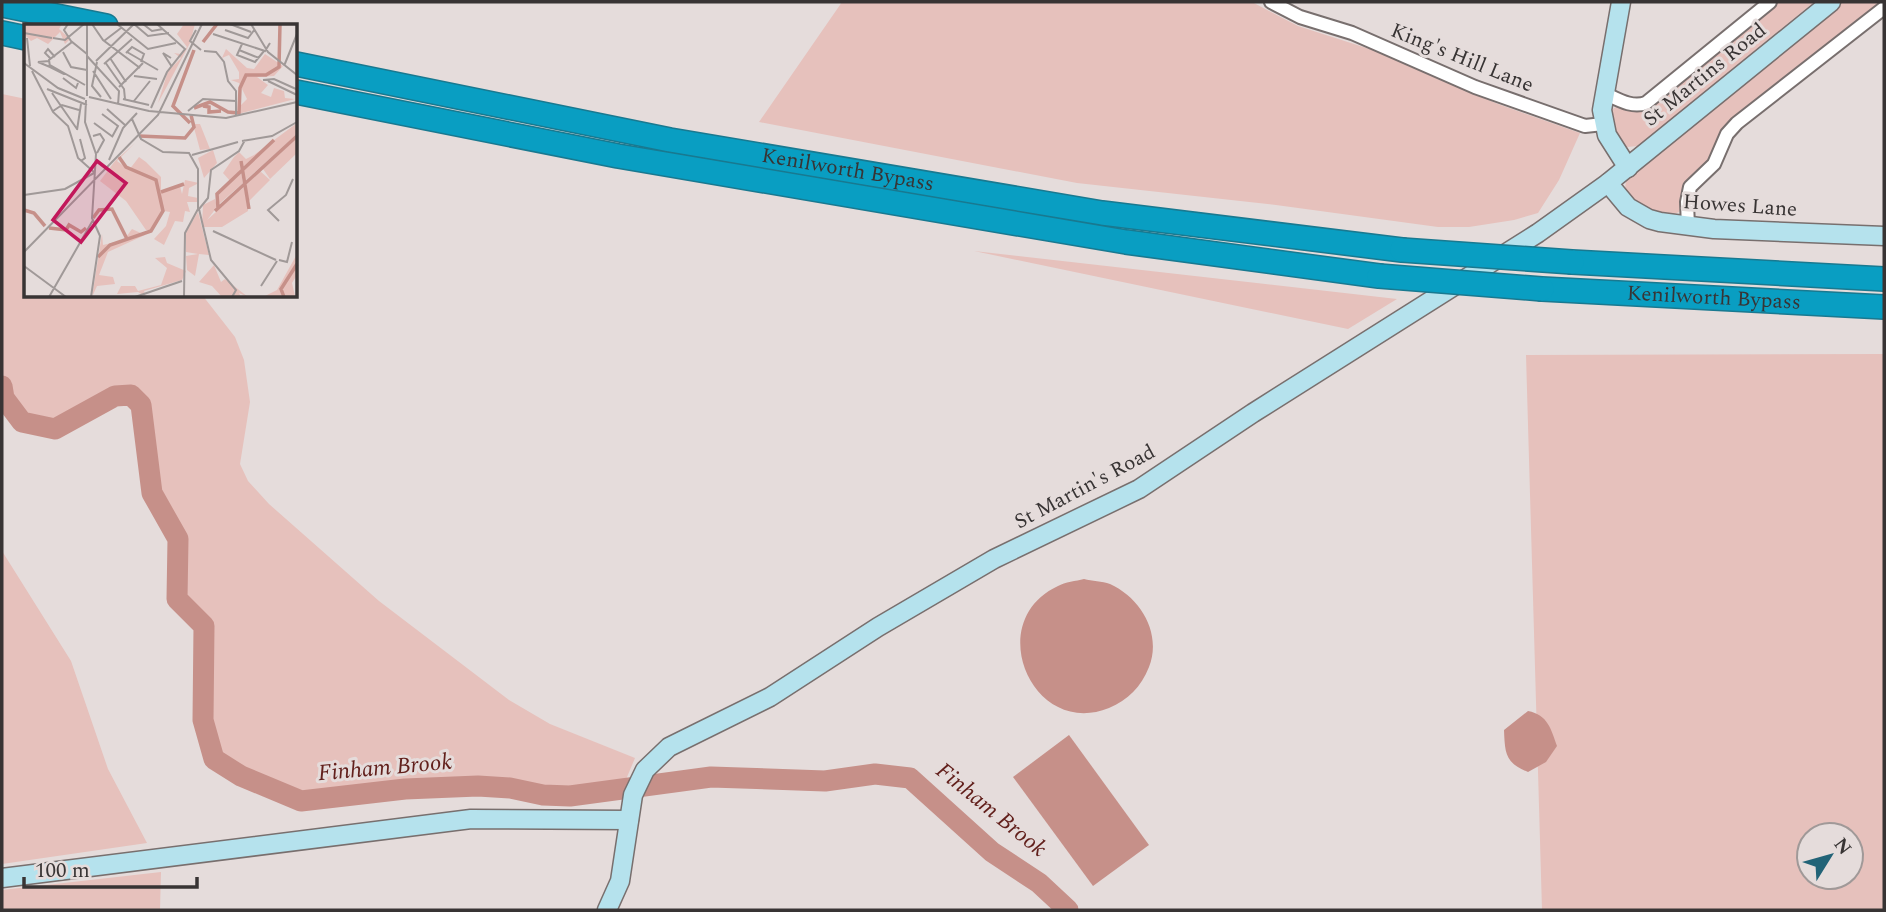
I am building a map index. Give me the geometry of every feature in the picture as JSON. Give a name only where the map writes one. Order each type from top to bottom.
[{"type":"highway","points":[[2,5],[96,24]]},
{"type":"highway","points":[[2,33],[24,38]]},
{"type":"highway","name":"Kenilworth Bypass","points":[[298,64],[670,140],[1102,213],[1402,250],[1884,279]]},
{"type":"highway","name":"Kenilworth Bypass","points":[[298,92],[645,161],[1126,242],[1379,276],[1542,289],[1884,307]]},
{"type":"main road","points":[[1621,2],[1602,110],[1606,135],[1628,168]]},
{"type":"main road","name":"St Martins Road","points":[[1608,183],[1831,2]]},
{"type":"main road","name":"Howes Lane","points":[[1608,183],[1628,207],[1660,222],[1688,227],[1884,236]]},
{"type":"main road","name":"St Martin's Road","points":[[629,820],[633,795],[645,770],[669,747],[771,697],[878,627],[974,570],[1139,489],[1265,405],[1538,233],[1608,183]]},
{"type":"main road","points":[[2,878],[471,819],[629,820],[620,881],[607,910]]},
{"type":"street","name":"King's Hill Lane","points":[[1271,2],[1300,17],[1352,33],[1475,87],[1585,126],[1603,124]]},
{"type":"street","points":[[1606,94],[1624,103],[1646,103],[1770,2]]},
{"type":"street","points":[[1688,227],[1687,202],[1690,187],[1714,164],[1727,134],[1737,123],[1884,8]]},
{"type":"shaded area","points":[[842,2],[1252,2],[1298,26],[1382,53],[1498,104],[1580,133],[1559,180],[1538,213],[1469,227],[1438,227],[1276,205],[1077,183],[759,122]]},
{"type":"shaded area","points":[[1778,2],[1814,2],[1638,146],[1627,147],[1615,137],[1609,114],[1616,107],[1632,108],[1720,49]]},
{"type":"shaded area","points":[[1842,2],[1884,2],[1734,121],[1679,212],[1666,217],[1642,207],[1629,197],[1626,183],[1630,175]]},
{"type":"shaded area","points":[[2,94],[24,99],[24,298],[205,298],[235,337],[244,360],[250,402],[240,464],[248,481],[269,504],[379,601],[509,700],[550,724],[635,758],[622,789],[570,796],[478,786],[405,789],[301,801],[241,776],[214,759],[203,720],[204,626],[177,599],[178,539],[152,493],[141,405],[131,395],[115,396],[55,429],[22,422],[4,398]]},
{"type":"shaded area","points":[[974,251],[1397,299],[1348,329]]},
{"type":"shaded area","points":[[1884,354],[1884,910],[1542,910],[1526,355]]},
{"type":"shaded area","points":[[2,551],[71,661],[108,769],[147,843],[2,864]]},
{"type":"shaded area","points":[[1084,579],[1110,584],[1131,598],[1146,618],[1153,642],[1149,667],[1133,692],[1109,708],[1082,713],[1058,707],[1039,692],[1026,672],[1020,648],[1023,624],[1035,603],[1061,585]]},
{"type":"shaded area","points":[[1528,711],[1544,719],[1557,746],[1546,762],[1528,772],[1515,765],[1508,756],[1504,730]]},
{"type":"shaded area","points":[[1069,735],[1149,845],[1093,886],[1013,777]]},
{"type":"shaded area","points":[[161,872],[160,910],[2,910],[2,890]]},
{"type":"waterway","name":"Finham Brook","points":[[2,386],[4,398],[22,422],[55,429],[115,396],[131,395],[141,405],[152,493],[178,539],[177,599],[204,626],[203,720],[214,759],[241,776],[301,801],[405,789],[478,786],[570,796],[711,777],[825,781],[875,774],[910,778],[992,852],[1039,883],[1068,910]]}]
